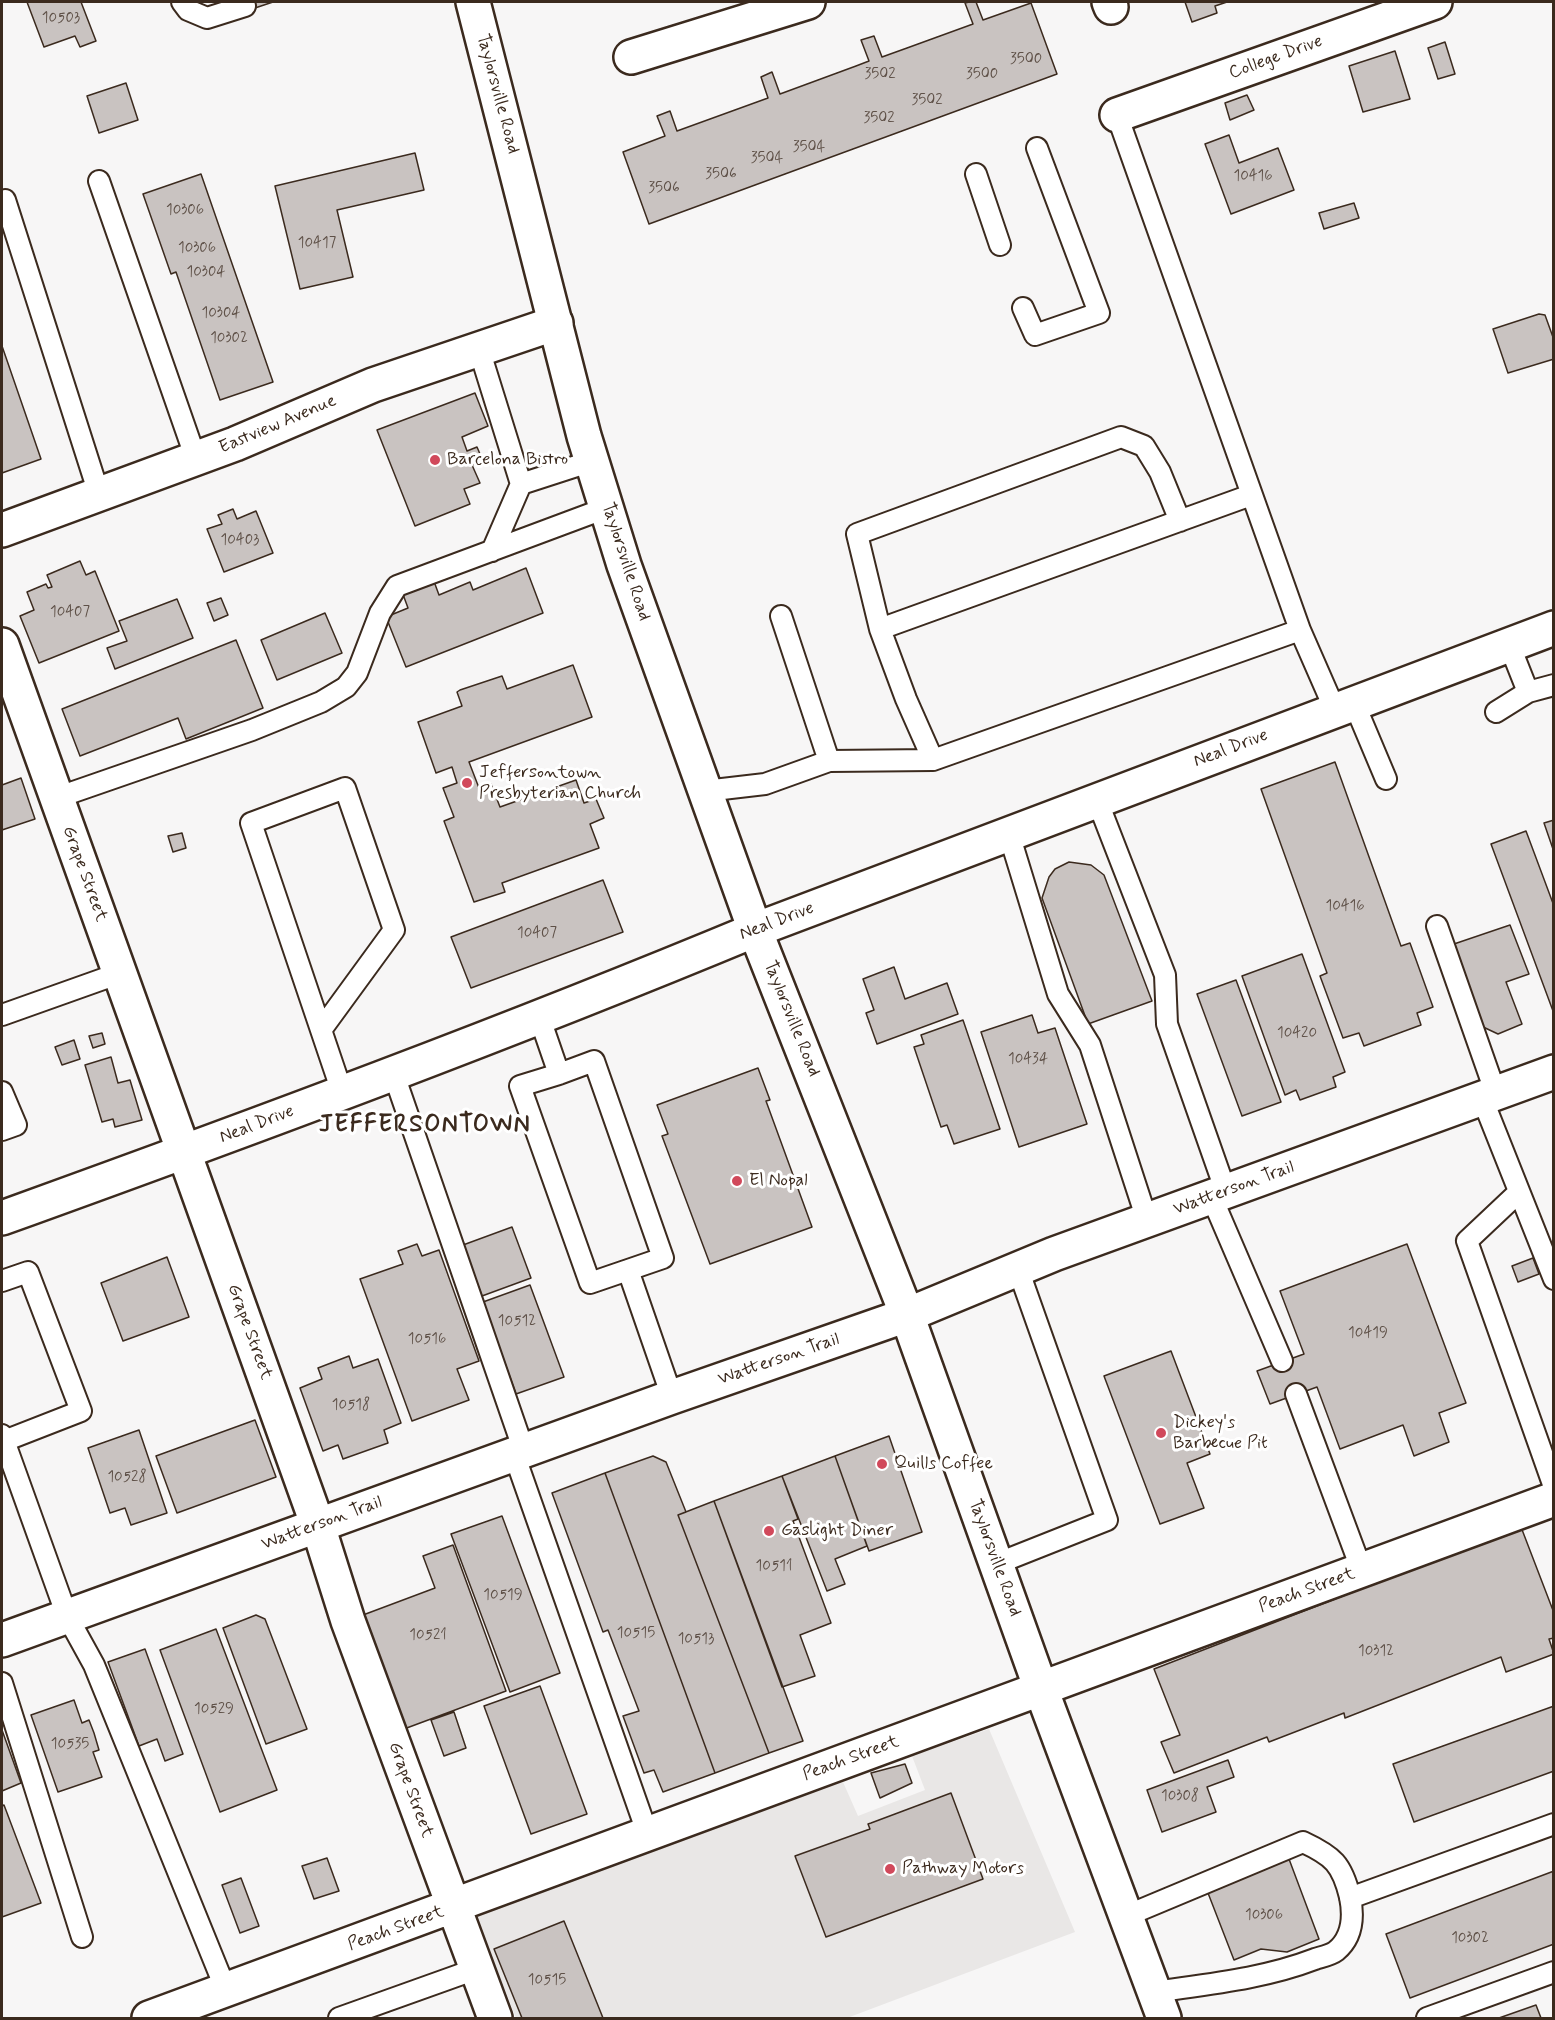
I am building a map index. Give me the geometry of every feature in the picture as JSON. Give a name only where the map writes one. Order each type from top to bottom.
[{"type":"street","name":"Taylorsville Road","points":[[473,2],[592,461],[624,565],[755,930],[908,1315],[1041,1689],[1159,2005]]},
{"type":"street","points":[[631,57],[808,2]]},
{"type":"street","name":"College Drive","points":[[1117,115],[1435,2]]},
{"type":"street","name":"Eastview Avenue","points":[[2,530],[196,459],[373,385],[556,323]]},
{"type":"street","name":"Neal Drive","points":[[2,1218],[185,1152],[755,930],[1554,628]]},
{"type":"street","name":"Grape Street","points":[[2,645],[318,1526],[348,1621],[495,2019]]},
{"type":"street","name":"Watterson Trail","points":[[2,1640],[672,1397],[908,1315],[1018,1269],[1148,1220],[1554,1072]]},
{"type":"street","name":"Peach Street","points":[[149,2019],[1554,1499]]},
{"type":"lane","points":[[182,2],[188,10],[207,18],[244,6]]},
{"type":"lane","points":[[1117,115],[1300,630],[1386,779]]},
{"type":"lane","points":[[1023,308],[1035,335],[1099,312],[1037,148]]},
{"type":"lane","points":[[976,174],[1000,245]]},
{"type":"lane","points":[[99,181],[196,459]]},
{"type":"lane","points":[[5,200],[99,494]]},
{"type":"lane","points":[[478,349],[521,484],[492,552]]},
{"type":"lane","points":[[933,760],[906,699],[880,628],[856,534],[1121,437],[1144,446],[1160,472],[1180,520]]},
{"type":"lane","points":[[521,484],[592,461]]},
{"type":"lane","points":[[880,628],[1251,495]]},
{"type":"lane","points":[[56,798],[241,735],[321,702],[346,687],[357,673],[380,613],[397,586],[606,508]]},
{"type":"lane","points":[[781,616],[829,761]]},
{"type":"lane","points":[[705,791],[765,784],[829,761],[933,760],[1300,630]]},
{"type":"lane","points":[[1509,644],[1528,692]]},
{"type":"lane","points":[[1496,712],[1528,692],[1554,685]]},
{"type":"lane","points":[[321,1030],[394,930],[345,788],[251,823],[321,1030],[342,1092]]},
{"type":"lane","points":[[1097,800],[1165,975],[1167,1024],[1219,1195],[1282,1361]]},
{"type":"lane","points":[[1009,834],[1058,994],[1090,1045],[1148,1220]]},
{"type":"lane","points":[[1437,926],[1519,1192],[1554,1279]]},
{"type":"lane","points":[[2,1015],[120,973]]},
{"type":"lane","points":[[539,1016],[559,1074]]},
{"type":"lane","points":[[594,1061],[663,1258],[590,1283],[520,1086],[559,1074],[594,1061]]},
{"type":"lane","points":[[393,1072],[648,1836]]},
{"type":"lane","points":[[2,1092],[16,1125],[2,1130]]},
{"type":"lane","points":[[1519,1192],[1467,1241],[1554,1487]]},
{"type":"lane","points":[[996,1564],[1107,1520],[1018,1269]]},
{"type":"lane","points":[[628,1270],[672,1397]]},
{"type":"lane","points":[[2,1281],[28,1272],[81,1411],[3,1438],[67,1616],[94,1665],[226,1990]]},
{"type":"lane","points":[[1296,1394],[1362,1571]]},
{"type":"lane","points":[[2,1683],[82,1937]]},
{"type":"lane","points":[[1350,1899],[1554,1824]]},
{"type":"lane","points":[[1126,1916],[1303,1842],[1328,1854],[1346,1878],[1353,1911],[1350,1932],[1336,1952],[1301,1965],[1159,2005]]},
{"type":"lane","points":[[339,2019],[476,1970]]},
{"type":"lane","points":[[1427,2019],[1554,1972]]},
{"type":"shaded area","points":[[989,1729],[1075,1932],[847,2018],[516,2018],[476,1916],[843,1782],[858,1816],[925,1790],[912,1756]]},
{"type":"building","points":[[27,2],[81,2],[96,41],[80,47],[75,36],[44,47]]},
{"type":"building","points":[[243,2],[273,2],[246,11]]},
{"type":"building","points":[[976,2],[983,20],[1031,3],[1057,74],[649,224],[623,152],[665,136],[657,116],[670,111],[677,131],[768,98],[761,77],[772,72],[780,94],[869,61],[861,40],[874,36],[882,57],[973,24],[965,3]]},
{"type":"building","points":[[1185,2],[1227,2],[1215,6],[1217,13],[1192,22]]},
{"type":"building","points":[[1445,42],[1455,74],[1438,79],[1428,48]]},
{"type":"building","points":[[1395,51],[1410,99],[1363,112],[1349,66]]},
{"type":"building","points":[[126,83],[138,120],[99,133],[87,96]]},
{"type":"building","points":[[1247,95],[1254,110],[1230,120],[1225,103]]},
{"type":"building","points":[[1229,135],[1239,163],[1278,148],[1294,190],[1231,214],[1205,144]]},
{"type":"building","points":[[415,153],[424,190],[337,210],[353,277],[300,289],[275,186]]},
{"type":"building","points":[[201,174],[273,382],[220,400],[176,272],[171,274],[143,194]]},
{"type":"building","points":[[1354,203],[1359,218],[1324,229],[1319,213]]},
{"type":"building","points":[[1539,314],[1545,315],[1554,340],[1554,359],[1508,373],[1493,329]]},
{"type":"building","points":[[2,346],[41,459],[2,473]]},
{"type":"building","points":[[475,393],[488,426],[462,437],[467,451],[477,447],[483,461],[472,465],[480,483],[464,489],[470,504],[415,526],[377,430]]},
{"type":"building","points":[[233,509],[237,519],[256,511],[273,553],[224,572],[207,529],[222,524],[218,515]]},
{"type":"building","points":[[80,561],[86,575],[95,571],[119,631],[39,663],[20,616],[34,610],[27,592],[46,584],[48,588],[52,587],[47,575]]},
{"type":"building","points":[[526,568],[543,613],[406,667],[386,617],[408,608],[401,589],[432,576],[439,595],[470,582],[473,590]]},
{"type":"building","points":[[221,598],[228,615],[214,621],[207,603]]},
{"type":"building","points":[[177,599],[193,638],[115,669],[107,648],[127,641],[119,621]]},
{"type":"building","points":[[325,613],[342,653],[277,680],[261,640]]},
{"type":"building","points":[[236,640],[263,708],[186,739],[178,718],[80,756],[62,709]]},
{"type":"building","name":"Jeffersontown Presbyterian Church","points":[[573,665],[592,717],[469,762],[479,788],[491,784],[500,807],[576,780],[584,803],[596,799],[604,818],[590,824],[599,848],[502,883],[505,892],[474,902],[444,821],[454,817],[443,788],[457,783],[452,767],[436,773],[418,722],[462,706],[457,692],[460,690],[502,676],[507,689]]},
{"type":"building","points":[[1335,762],[1401,946],[1410,943],[1433,1007],[1417,1013],[1421,1025],[1364,1046],[1359,1033],[1343,1038],[1320,976],[1327,973],[1261,789]]},
{"type":"building","points":[[21,778],[35,819],[2,830],[2,785]]},
{"type":"building","points":[[1554,820],[1554,852],[1544,823]]},
{"type":"building","points":[[1526,831],[1554,906],[1553,1011],[1491,844]]},
{"type":"building","points":[[182,833],[186,848],[173,852],[168,836]]},
{"type":"building","points":[[1069,862],[1091,865],[1104,875],[1152,1001],[1088,1024],[1042,898],[1049,877],[1055,869]]},
{"type":"building","points":[[603,880],[623,932],[471,988],[451,937]]},
{"type":"building","points":[[1510,925],[1529,974],[1506,982],[1522,1024],[1498,1034],[1481,1026],[1451,945]]},
{"type":"building","points":[[1302,954],[1345,1072],[1333,1077],[1336,1087],[1300,1100],[1296,1090],[1285,1095],[1242,976]]},
{"type":"building","points":[[894,967],[905,999],[947,983],[958,1014],[877,1044],[866,1013],[874,1010],[863,979]]},
{"type":"building","points":[[1236,980],[1281,1102],[1242,1116],[1197,994]]},
{"type":"building","points":[[1032,1015],[1038,1033],[1055,1028],[1087,1124],[1019,1147],[981,1032]]},
{"type":"building","points":[[963,1020],[1000,1129],[954,1144],[947,1125],[941,1127],[914,1047],[924,1044],[921,1035]]},
{"type":"building","points":[[102,1033],[105,1044],[93,1048],[89,1036]]},
{"type":"building","points":[[74,1040],[80,1059],[62,1065],[55,1047]]},
{"type":"building","points":[[111,1057],[118,1083],[130,1080],[142,1120],[115,1127],[113,1119],[102,1122],[85,1065]]},
{"type":"building","name":"El Nopal","points":[[758,1068],[770,1100],[766,1101],[812,1227],[710,1264],[662,1136],[668,1134],[657,1105]]},
{"type":"building","points":[[512,1227],[531,1278],[482,1296],[463,1245]]},
{"type":"building","points":[[417,1244],[422,1256],[439,1250],[479,1361],[457,1369],[469,1400],[412,1421],[360,1279],[403,1264],[398,1251]]},
{"type":"building","points":[[1407,1244],[1466,1403],[1439,1413],[1449,1442],[1414,1456],[1403,1425],[1340,1449],[1317,1387],[1270,1404],[1257,1371],[1304,1354],[1280,1291]]},
{"type":"building","points":[[167,1257],[189,1317],[123,1341],[101,1283]]},
{"type":"building","points":[[1533,1258],[1539,1274],[1518,1282],[1512,1266]]},
{"type":"building","points":[[530,1285],[564,1377],[516,1394],[483,1302]]},
{"type":"building","points":[[1171,1351],[1210,1454],[1187,1463],[1204,1508],[1160,1524],[1104,1376]]},
{"type":"building","points":[[349,1356],[353,1368],[378,1359],[401,1423],[384,1430],[388,1443],[343,1459],[338,1445],[323,1451],[300,1388],[322,1379],[318,1368]]},
{"type":"building","points":[[255,1420],[276,1477],[177,1513],[156,1456]]},
{"type":"building","points":[[139,1430],[167,1513],[131,1525],[125,1508],[110,1513],[88,1448]]},
{"type":"building","points":[[889,1436],[922,1532],[869,1551],[835,1456]]},
{"type":"building","points":[[653,1456],[666,1462],[686,1512],[678,1515],[769,1753],[715,1773],[605,1473]]},
{"type":"building","points":[[835,1456],[867,1546],[835,1559],[845,1584],[827,1591],[782,1476]]},
{"type":"building","points":[[605,1473],[715,1773],[663,1792],[654,1770],[644,1773],[623,1716],[639,1711],[608,1630],[603,1632],[552,1493]]},
{"type":"building","points":[[782,1476],[798,1519],[793,1521],[831,1623],[800,1635],[815,1676],[782,1687],[714,1501]]},
{"type":"building","points":[[714,1501],[803,1741],[769,1753],[678,1515]]},
{"type":"building","points":[[502,1516],[560,1673],[510,1692],[451,1534]]},
{"type":"building","points":[[1521,1527],[1554,1613],[1554,1638],[1549,1639],[1554,1654],[1506,1672],[1501,1657],[1345,1718],[1344,1713],[1269,1742],[1267,1737],[1174,1773],[1161,1742],[1180,1735],[1154,1669]]},
{"type":"building","points":[[453,1545],[506,1691],[404,1729],[363,1615],[435,1588],[423,1556]]},
{"type":"building","points":[[256,1615],[265,1619],[307,1729],[266,1744],[223,1628]]},
{"type":"building","points":[[216,1629],[277,1790],[220,1812],[160,1650]]},
{"type":"building","points":[[145,1649],[183,1754],[165,1761],[157,1739],[139,1746],[108,1662]]},
{"type":"building","points":[[540,1686],[587,1814],[531,1834],[484,1706]]},
{"type":"building","points":[[74,1700],[82,1723],[89,1720],[94,1733],[99,1750],[93,1752],[102,1777],[58,1792],[31,1715]]},
{"type":"building","points":[[1554,1706],[1554,1771],[1414,1822],[1393,1764]]},
{"type":"building","points":[[454,1712],[466,1748],[444,1756],[431,1720]]},
{"type":"building","points":[[2,1730],[21,1783],[2,1791]]},
{"type":"building","points":[[1228,1760],[1234,1777],[1207,1787],[1216,1812],[1162,1832],[1147,1790]]},
{"type":"building","points":[[905,1764],[912,1783],[880,1798],[871,1773]]},
{"type":"building","name":"Pathway Motors","points":[[951,1793],[983,1879],[826,1937],[795,1856],[870,1829],[868,1824]]},
{"type":"building","points":[[4,1805],[41,1903],[2,1917],[2,1806]]},
{"type":"building","points":[[327,1858],[339,1891],[314,1899],[302,1866]]},
{"type":"building","points":[[1289,1859],[1319,1939],[1287,1952],[1261,1949],[1234,1960],[1208,1893]]},
{"type":"building","points":[[1554,1871],[1554,1944],[1410,1998],[1386,1934]]},
{"type":"building","points":[[241,1878],[259,1926],[240,1933],[222,1885]]},
{"type":"building","points":[[564,1921],[603,2018],[522,2018],[494,1949]]},
{"type":"building","points":[[1536,2005],[1541,2018],[1499,2018]]},
{"type":"place","name":"Barcelona Bistro","points":[[435,460]]},
{"type":"place","name":"Jeffersontown Presbyterian Church","points":[[467,783]]},
{"type":"place","name":"El Nopal","points":[[737,1181]]},
{"type":"place","name":"Dickey's Barbecue Pit","points":[[1161,1433]]},
{"type":"place","name":"Quills Coffee","points":[[882,1464]]},
{"type":"place","name":"Gaslight Diner","points":[[769,1531]]},
{"type":"place","name":"Pathway Motors","points":[[890,1869]]},
{"type":"district","name":"JEFFERSONTOWN","points":[[425,1126]]}]
